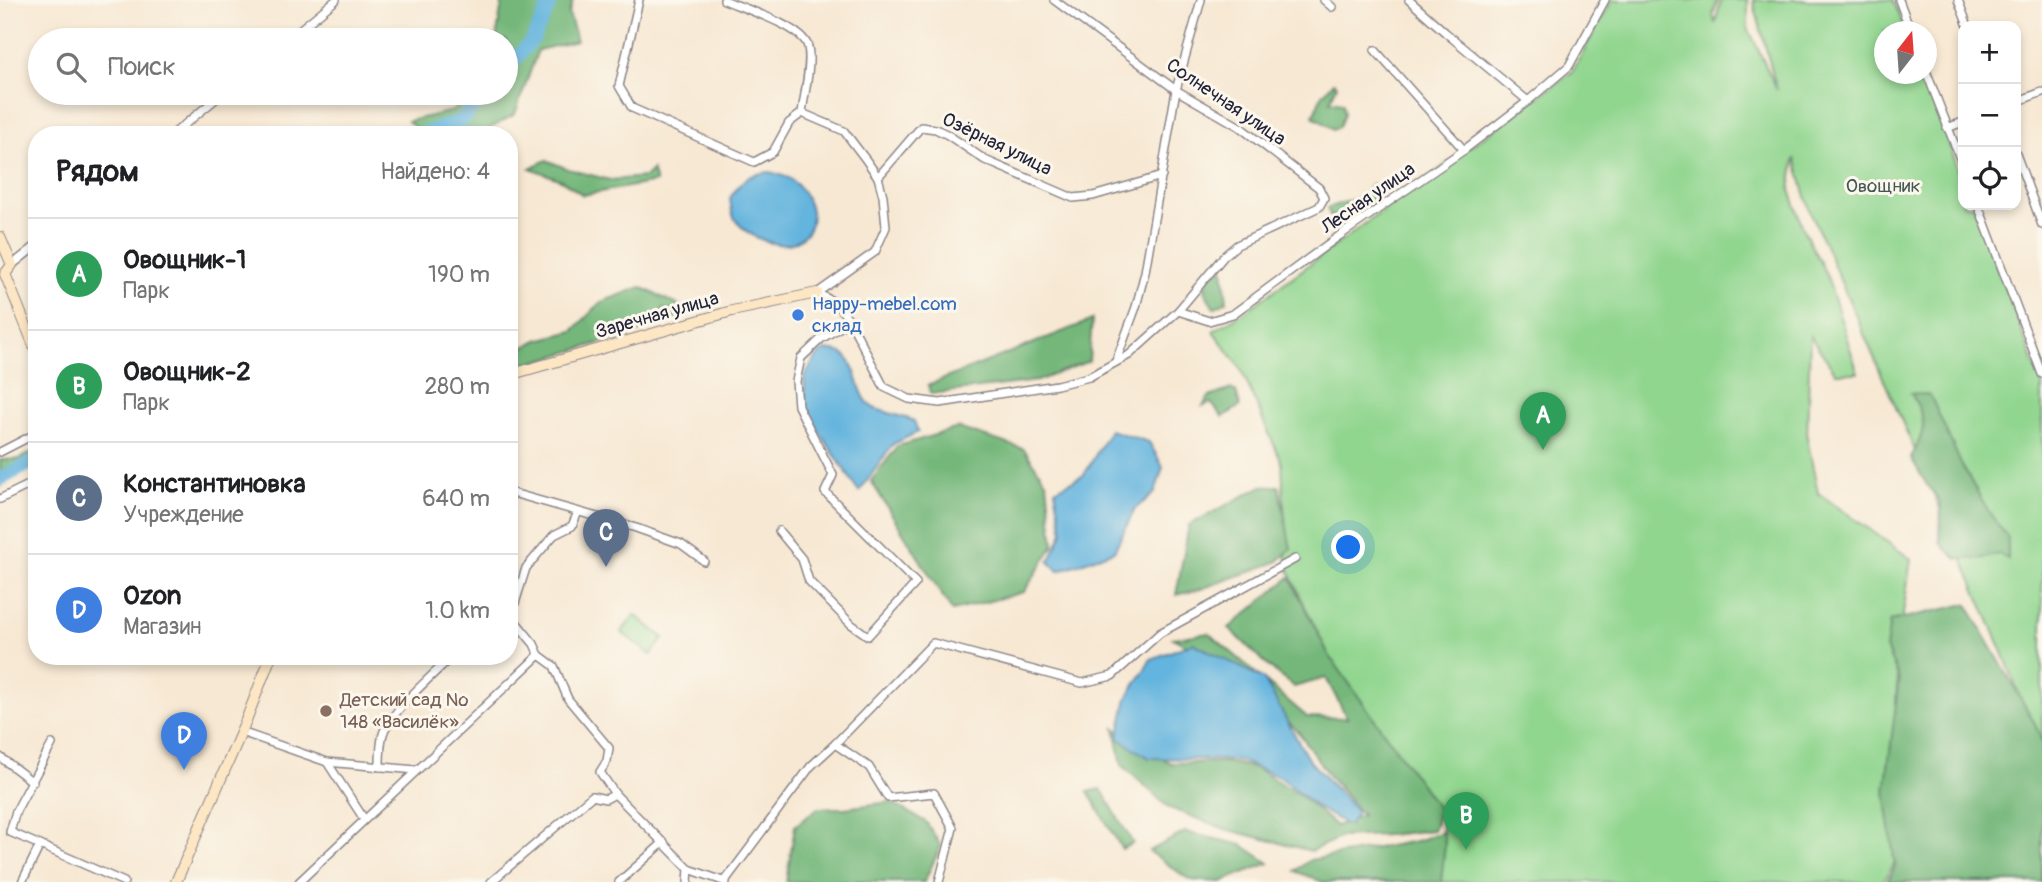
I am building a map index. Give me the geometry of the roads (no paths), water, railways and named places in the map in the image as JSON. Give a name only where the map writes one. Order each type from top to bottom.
[{"type":"street","points":[[302,28],[336,0]]},
{"type":"street","points":[[639,0],[619,86],[632,108],[754,162],[773,152],[789,123],[802,113],[808,43],[797,31],[724,0]]},
{"type":"street","name":"Солнечная улица","points":[[1054,0],[1176,90],[1249,134],[1319,188],[1324,198],[1319,207],[1237,245],[1224,256],[1178,311]]},
{"type":"street","points":[[1116,361],[1136,307],[1145,272],[1176,90],[1201,0]]},
{"type":"street","points":[[1324,0],[1332,7]]},
{"type":"street","points":[[1409,0],[1528,101]]},
{"type":"street","name":"Лесная улица","points":[[1178,311],[1209,321],[1233,314],[1339,236],[1464,150],[1569,66],[1605,0]]},
{"type":"street","points":[[1899,0],[1907,21]]},
{"type":"street","points":[[1958,0],[1966,21]]},
{"type":"street","points":[[1375,50],[1464,150]]},
{"type":"street","points":[[1932,84],[1958,154]]},
{"type":"street","points":[[2021,100],[2042,92]]},
{"type":"street","points":[[183,126],[208,105]]},
{"type":"street","points":[[802,113],[844,131],[878,177],[886,227],[875,252],[817,293],[836,303],[850,321],[884,387],[909,399],[940,403],[1057,385],[1089,377],[1129,355],[1178,311]]},
{"type":"street","points":[[1947,128],[1958,124]]},
{"type":"street","name":"Озёрная улица","points":[[878,177],[922,127],[948,135],[985,160],[1073,198],[1093,196],[1162,176]]},
{"type":"street","points":[[2021,168],[2042,225]]},
{"type":"street","points":[[1980,210],[2042,374]]},
{"type":"street","points":[[0,237],[6,272],[28,329]]},
{"type":"street","points":[[6,272],[28,253]]},
{"type":"street","name":"Заречная улица","points":[[518,372],[732,311],[817,293]]},
{"type":"street","points":[[779,531],[802,559],[809,581],[851,624],[868,636],[916,583],[825,492],[833,475],[798,406],[796,381],[801,358],[821,339],[850,321]]},
{"type":"street","points":[[0,452],[28,438]]},
{"type":"street","points":[[0,499],[28,485]]},
{"type":"street","points":[[518,495],[636,528],[681,544],[705,561]]},
{"type":"street","points":[[518,592],[526,568],[554,535],[572,526],[578,512]]},
{"type":"street","points":[[518,627],[539,655],[554,666],[568,699],[609,748],[607,761],[600,772],[615,794],[689,869],[726,882],[811,766],[933,643],[1082,683],[1112,676],[1160,633],[1295,559]]},
{"type":"street","points":[[299,882],[539,655]]},
{"type":"street","points":[[176,882],[267,665]]},
{"type":"street","points":[[380,767],[384,730],[412,696],[443,665]]},
{"type":"street","points":[[241,732],[327,762],[416,769]]},
{"type":"street","points":[[52,744],[16,811],[10,832],[124,882]]},
{"type":"street","points":[[835,744],[869,767],[888,798],[934,793],[953,828],[939,882]]},
{"type":"street","points":[[0,757],[33,782]]},
{"type":"street","points":[[327,762],[364,818]]},
{"type":"street","points":[[491,882],[592,796],[606,799],[615,794]]},
{"type":"street","points":[[619,882],[664,842]]},
{"type":"street","points":[[22,882],[40,845]]},
{"type":"street","points":[[688,882],[689,869]]},
{"type":"water","points":[[770,172],[797,184],[810,207],[811,224],[801,238],[793,242],[775,244],[756,237],[741,226],[733,215],[730,198],[738,187],[750,176]]},
{"type":"water","points":[[825,350],[840,352],[848,358],[863,395],[872,407],[914,421],[918,432],[893,444],[859,492],[807,413],[804,377],[817,356]]},
{"type":"water","points":[[1110,430],[1149,442],[1163,467],[1155,493],[1135,509],[1114,551],[1059,571],[1049,562],[1063,532],[1055,490],[1084,475]]},
{"type":"water","points":[[1193,643],[1264,679],[1308,759],[1357,812],[1349,826],[1318,808],[1280,777],[1238,760],[1149,758],[1118,738],[1127,698],[1151,659]]},
{"type":"waterway","points":[[518,56],[533,39],[552,0]]},
{"type":"waterway","points":[[447,126],[460,122],[475,105]]},
{"type":"waterway","points":[[0,479],[28,465]]},
{"type":"place","name":"Happy-mebel.com склад","points":[[798,315]]},
{"type":"place","name":"Овощник-1","points":[[1543,450]]},
{"type":"place","name":"Константиновка","points":[[606,567]]},
{"type":"place","name":"Детский сад № 148 «Василёк»","points":[[326,711]]},
{"type":"place","name":"Ozon","points":[[184,770]]},
{"type":"place","name":"Овощник-2","points":[[1466,850]]},
{"type":"park label","name":"Овощник","points":[[1883,186]]}]
